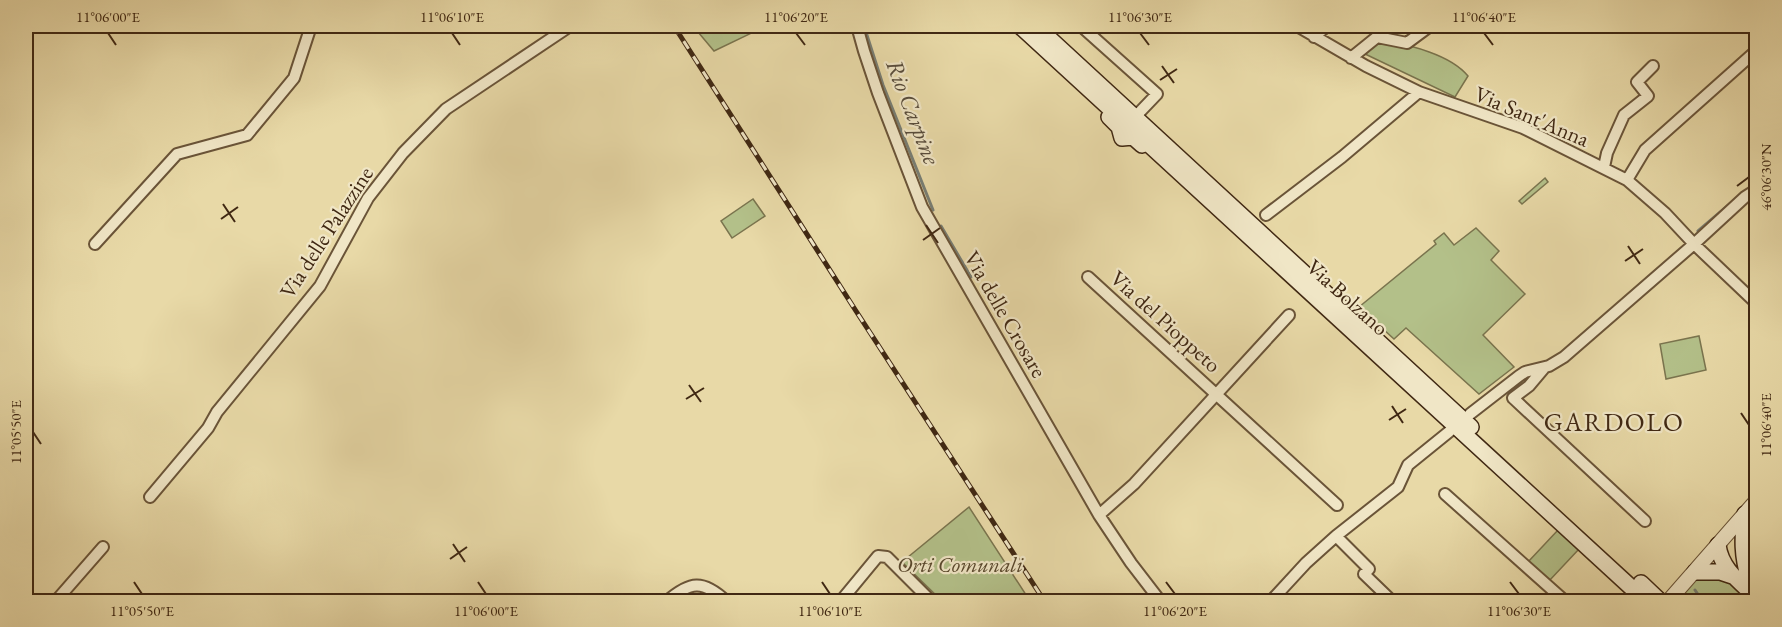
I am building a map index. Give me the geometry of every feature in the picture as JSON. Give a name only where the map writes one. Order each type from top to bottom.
[{"type":"main road","name":"Via Bolzano","points":[[1020,26],[1062,63],[1074,84],[1119,127],[1122,138],[1133,136],[1179,180],[1189,182],[1647,602]]},
{"type":"main road","name":"Via Bolzano","points":[[1036,26],[1666,600]]},
{"type":"main road","points":[[1742,579],[1745,514]]},
{"type":"main road","points":[[1718,545],[1732,554],[1742,579],[1756,595]]},
{"type":"main road","points":[[1695,572],[1720,572],[1742,579]]},
{"type":"street","points":[[95,244],[177,154],[247,135],[294,78],[311,26]]},
{"type":"street","name":"Via delle Palazzine","points":[[150,497],[208,428],[217,412],[320,286],[368,198],[403,153],[446,109],[570,26]]},
{"type":"street","name":"Via delle Crosare","points":[[857,26],[878,93],[922,207],[1099,515],[1161,602]]},
{"type":"street","points":[[1081,26],[1156,94],[1135,117]]},
{"type":"street","name":"Via Sant'Anna","points":[[1297,26],[1351,58],[1419,92],[1523,128],[1627,180],[1665,213],[1756,303]]},
{"type":"street","points":[[1314,37],[1327,26]]},
{"type":"street","points":[[1351,58],[1377,37],[1407,43],[1430,26]]},
{"type":"street","points":[[1627,180],[1646,150],[1756,51]]},
{"type":"street","points":[[1604,167],[1607,153],[1624,115],[1648,96],[1637,82],[1653,66]]},
{"type":"street","points":[[1266,215],[1342,157],[1419,92]]},
{"type":"street","points":[[1470,414],[1519,376],[1545,367],[1564,357],[1694,244],[1744,197],[1755,194]]},
{"type":"street","name":"Via del Pioppeto","points":[[1088,277],[1337,505]]},
{"type":"street","name":"Via del Pioppeto","points":[[1099,515],[1134,484],[1289,315]]},
{"type":"street","points":[[1545,367],[1529,386],[1513,398],[1645,521]]},
{"type":"street","points":[[1274,600],[1306,563],[1398,487],[1408,465],[1450,431]]},
{"type":"street","points":[[1445,494],[1566,602]]},
{"type":"street","points":[[1666,600],[1695,572],[1756,501]]},
{"type":"street","points":[[1336,536],[1369,569],[1364,574],[1393,602]]},
{"type":"street","points":[[55,602],[102,547]]},
{"type":"street","points":[[840,602],[878,556],[887,557],[932,602]]},
{"type":"street","points":[[666,602],[682,588],[699,584],[716,591],[727,602]]},
{"type":"green space","points":[[693,26],[766,26],[714,51]]},
{"type":"green space","points":[[1379,39],[1414,47],[1439,56],[1450,61],[1468,76],[1455,97],[1363,53]]},
{"type":"green space","points":[[1545,178],[1548,182],[1522,204],[1519,201]]},
{"type":"green space","points":[[753,199],[765,216],[732,238],[721,221]]},
{"type":"green space","points":[[1476,228],[1499,251],[1491,260],[1525,294],[1483,335],[1514,367],[1479,394],[1406,328],[1394,339],[1359,307],[1436,244],[1434,241],[1444,233],[1454,245]]},
{"type":"green space","points":[[1699,336],[1706,370],[1666,379],[1660,344]]},
{"type":"green space","name":"Orti Comunali","points":[[969,507],[1030,601],[942,601],[902,562]]},
{"type":"green space","points":[[1558,530],[1579,549],[1549,581],[1528,562]]},
{"type":"green space","points":[[1697,576],[1734,581],[1752,602],[1674,602]]},
{"type":"waterway","name":"Rio Carpine","points":[[864,26],[883,85],[933,210]]},
{"type":"waterway","points":[[1698,231],[1738,197]]},
{"type":"waterway","name":"Rio Carpine","points":[[941,226],[971,277]]},
{"type":"waterway","points":[[1695,590],[1703,602]]},
{"type":"railway","points":[[674,26],[1045,602]]},
{"type":"district","name":"GARDOLO","points":[[1614,422]]}]
